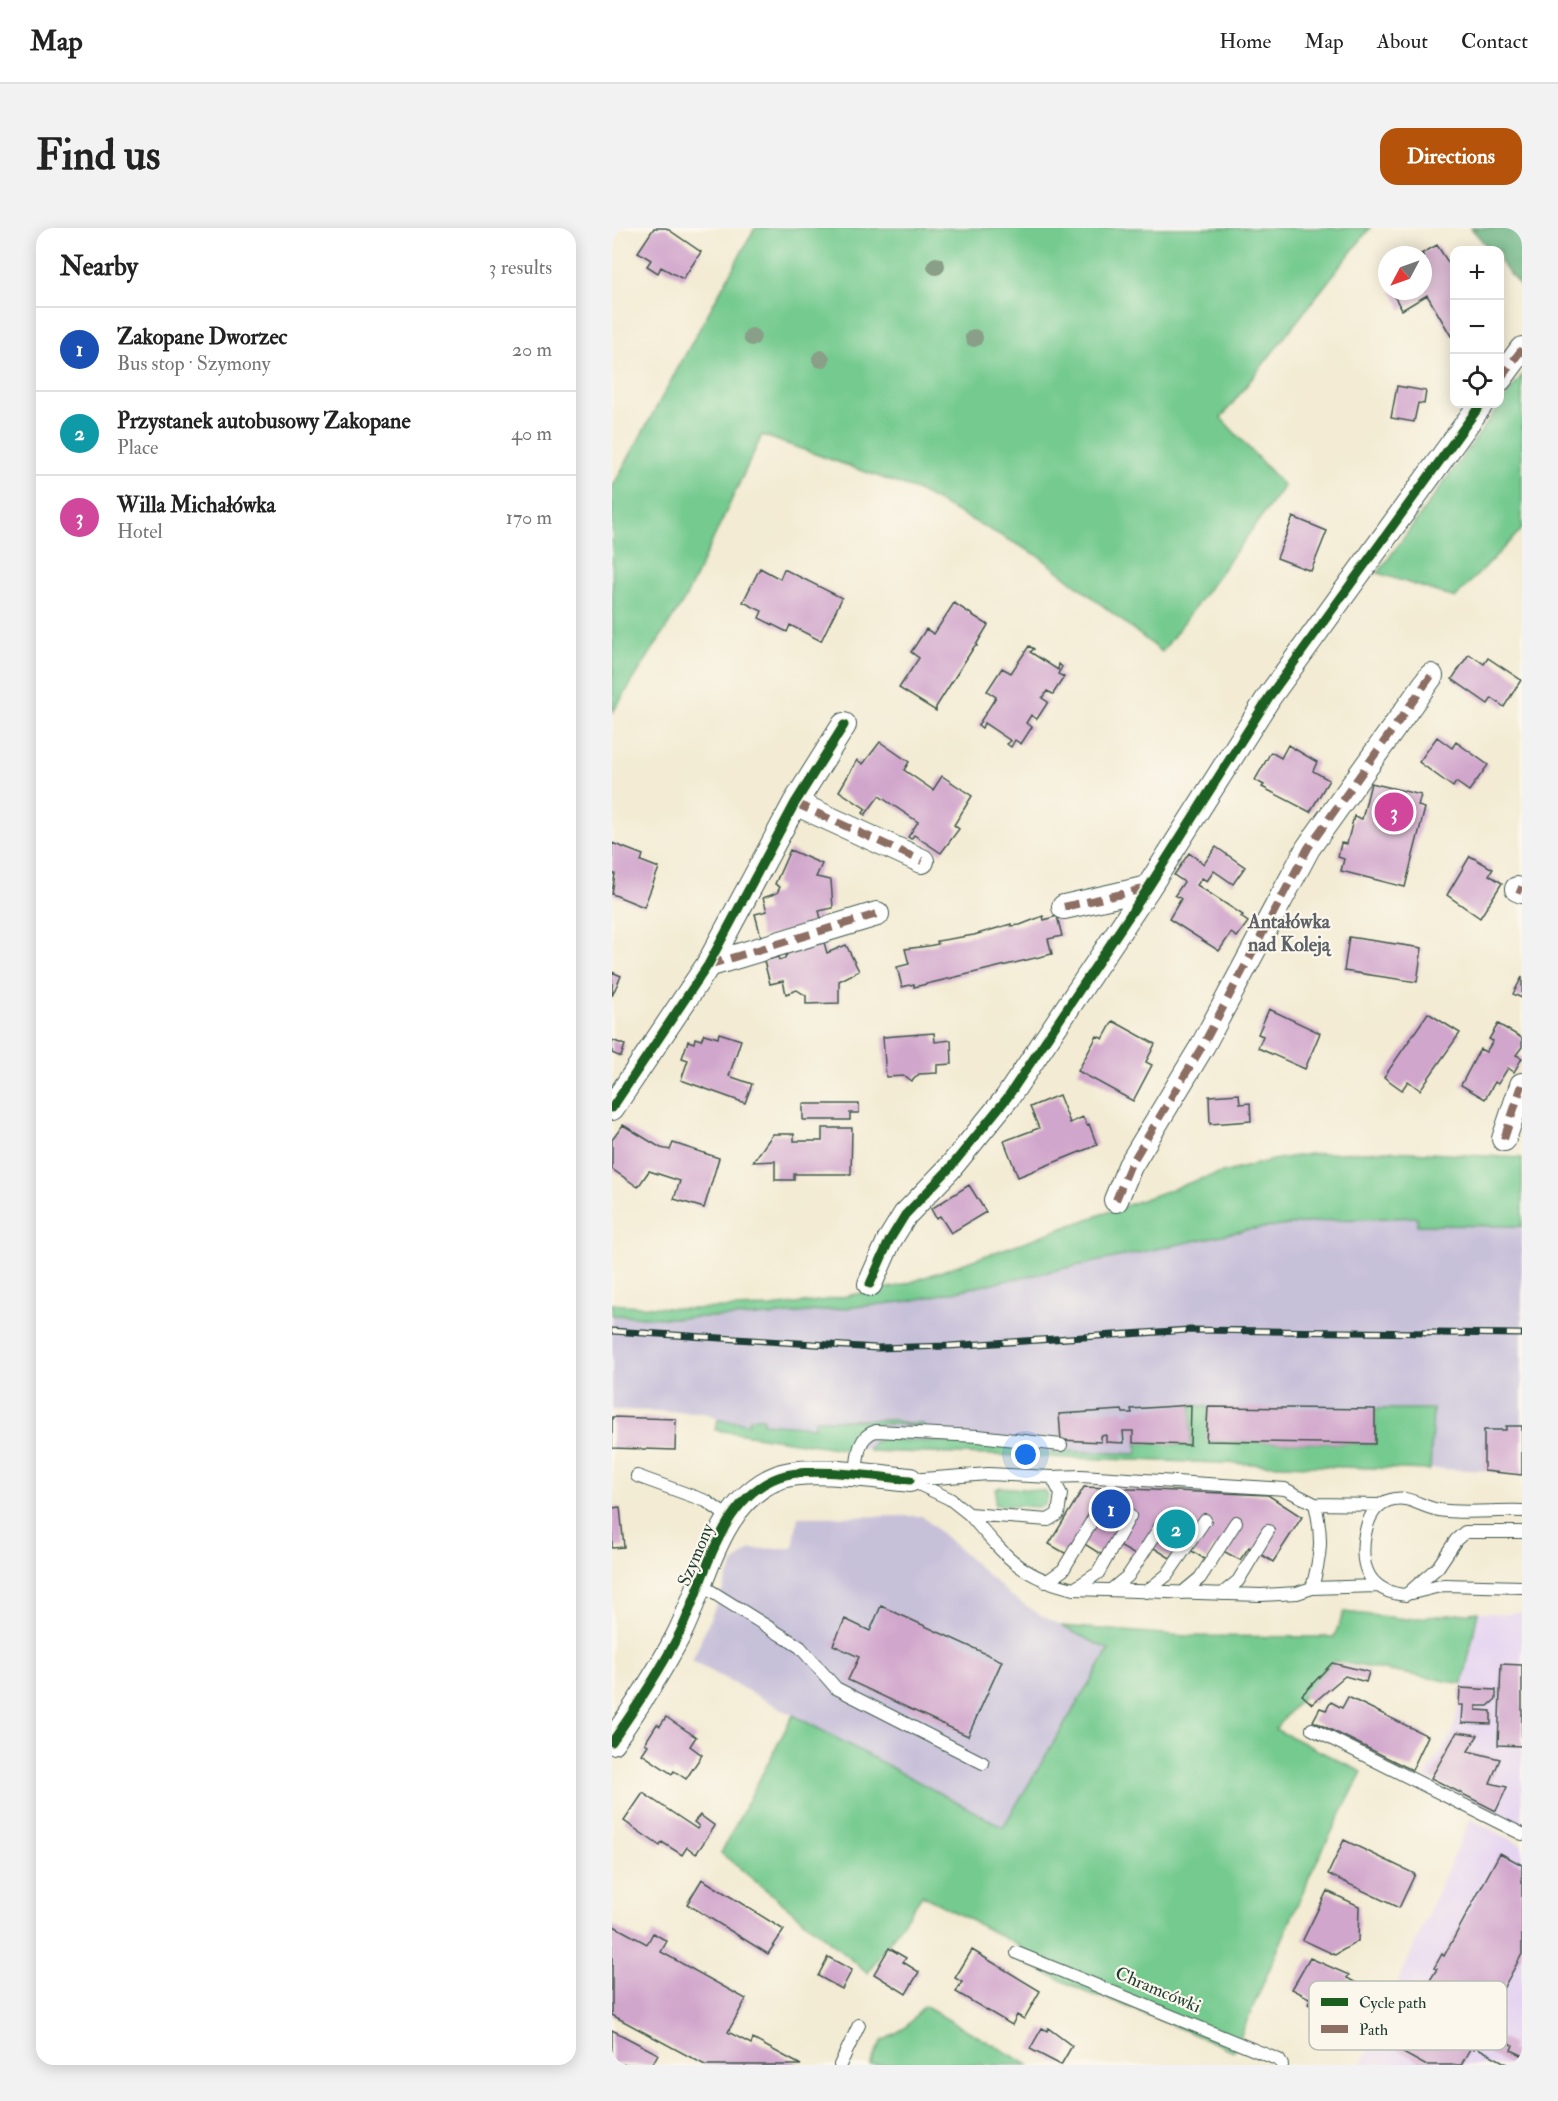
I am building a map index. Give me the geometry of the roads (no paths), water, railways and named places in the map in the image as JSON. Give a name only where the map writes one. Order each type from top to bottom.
[{"type":"street","points":[[1504,374],[1522,349]]},
{"type":"street","points":[[870,1284],[889,1241],[905,1215],[949,1168],[1007,1098],[1148,888],[1269,698],[1478,408]]},
{"type":"street","points":[[1116,1200],[1130,1166],[1203,1045],[1308,848],[1431,676]]},
{"type":"street","points":[[612,1108],[708,965],[795,803],[844,725]]},
{"type":"street","points":[[795,803],[922,861]]},
{"type":"street","points":[[1064,907],[1148,888]]},
{"type":"street","points":[[708,965],[876,914]]},
{"type":"street","points":[[1504,1139],[1522,1085]]},
{"type":"street","name":"Szymony","points":[[612,1742],[678,1637],[722,1531],[758,1489],[781,1476],[806,1473],[910,1480]]},
{"type":"lane","points":[[856,1476],[861,1444],[867,1435],[876,1431],[978,1436],[1060,1445]]},
{"type":"lane","points":[[910,1480],[988,1474],[1082,1476],[1285,1489],[1315,1504],[1379,1505],[1398,1498],[1411,1499],[1440,1510],[1522,1511]]},
{"type":"lane","points":[[637,1476],[706,1500],[731,1519]]},
{"type":"lane","points":[[969,1514],[1048,1520],[1058,1514],[1061,1494],[1052,1477]]},
{"type":"lane","points":[[910,1480],[950,1499],[969,1514],[1022,1571],[1046,1582],[1074,1588],[1222,1594],[1288,1594],[1311,1588],[1377,1586]]},
{"type":"lane","points":[[1311,1588],[1321,1554],[1320,1527],[1315,1504]]},
{"type":"lane","points":[[1379,1505],[1368,1520],[1362,1558],[1366,1573],[1377,1586],[1391,1594],[1406,1595],[1444,1585],[1522,1587]]},
{"type":"lane","points":[[1046,1582],[1063,1570],[1096,1514]]},
{"type":"lane","points":[[1074,1588],[1098,1573],[1130,1516]]},
{"type":"lane","points":[[1110,1590],[1128,1576],[1166,1518]]},
{"type":"lane","points":[[1146,1592],[1167,1575],[1205,1520]]},
{"type":"lane","points":[[1182,1593],[1200,1578],[1236,1522]]},
{"type":"lane","points":[[1222,1594],[1238,1581],[1268,1531]]},
{"type":"lane","points":[[1406,1595],[1438,1567],[1465,1532],[1522,1532]]},
{"type":"lane","points":[[701,1585],[800,1647],[836,1688],[983,1762]]},
{"type":"lane","points":[[1312,1729],[1522,1834]]},
{"type":"lane","name":"Chramcówki","points":[[1017,1953],[1279,2060],[1282,2065]]},
{"type":"lane","points":[[840,2065],[859,2025]]},
{"type":"railway","points":[[612,1331],[877,1348],[949,1346],[1188,1330],[1522,1334]]},
{"type":"place","name":"Willa Michałówka","points":[[1394,812]]},
{"type":"place","name":"Zakopane Dworzec","points":[[1111,1509]]},
{"type":"place","name":"Przystanek autobusowy Zakopane","points":[[1176,1529]]},
{"type":"district","name":"Antałówka nad Koleją","points":[[1289,932]]}]
